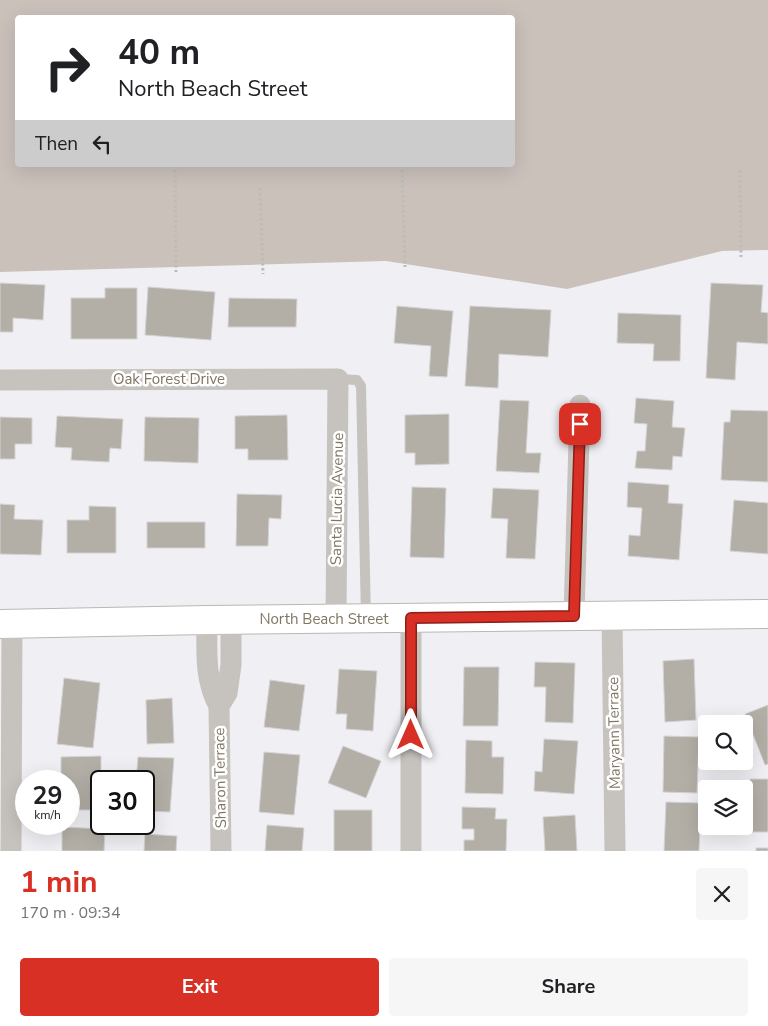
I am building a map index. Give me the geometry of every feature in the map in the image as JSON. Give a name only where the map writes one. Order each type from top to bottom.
[{"type":"street","name":"Oak Forest Drive","points":[[0,380],[338,378]]},
{"type":"street","name":"Santa Lucia Avenue","points":[[336,619],[338,378]]},
{"type":"street","points":[[574,616],[580,405]]},
{"type":"street","name":"North Beach Street","points":[[6,624],[768,614]]},
{"type":"street","name":"Maryann Terrace","points":[[612,616],[616,851]]},
{"type":"street","points":[[411,618],[411,851]]},
{"type":"street","name":"Sharon Terrace","points":[[219,620],[231,665],[226,692],[219,706],[220,851]]},
{"type":"street","points":[[6,624],[11,851]]},
{"type":"lane","points":[[338,378],[356,380],[361,386],[366,618]]},
{"type":"path","points":[[175,167],[176,272]]},
{"type":"path","points":[[402,167],[405,267]]},
{"type":"path","points":[[740,170],[741,257]]},
{"type":"path","points":[[260,188],[263,274]]},
{"type":"shaded area","points":[[0,0],[768,0],[768,250],[722,251],[567,289],[386,261],[0,272]]},
{"type":"building","points":[[0,283],[45,285],[43,320],[13,318],[13,332],[0,332]]},
{"type":"building","points":[[711,283],[763,285],[761,312],[768,313],[768,344],[737,342],[735,380],[706,378]]},
{"type":"building","points":[[148,287],[215,292],[211,340],[145,335]]},
{"type":"building","points":[[105,288],[137,288],[137,339],[71,339],[71,298],[105,298]]},
{"type":"building","points":[[229,298],[297,299],[296,327],[228,327]]},
{"type":"building","points":[[397,306],[453,311],[447,377],[429,376],[431,346],[394,343]]},
{"type":"building","points":[[470,306],[551,310],[548,357],[499,354],[498,388],[465,386]]},
{"type":"building","points":[[618,313],[681,315],[680,361],[653,361],[654,344],[617,343]]},
{"type":"building","points":[[636,398],[674,401],[672,427],[685,428],[682,457],[673,456],[672,470],[635,468],[637,451],[645,451],[647,424],[634,423]]},
{"type":"building","points":[[500,400],[529,401],[526,453],[541,453],[539,473],[496,471]]},
{"type":"building","points":[[731,410],[768,411],[768,482],[721,480],[724,422],[730,422]]},
{"type":"building","points":[[449,414],[449,464],[415,465],[415,453],[405,453],[405,415]]},
{"type":"building","points":[[287,415],[288,460],[248,460],[248,449],[235,449],[235,416]]},
{"type":"building","points":[[57,416],[123,419],[121,449],[110,448],[109,462],[71,460],[72,448],[55,447]]},
{"type":"building","points":[[0,417],[32,418],[32,444],[15,444],[15,459],[0,459]]},
{"type":"building","points":[[145,417],[199,418],[198,463],[144,461]]},
{"type":"building","points":[[628,482],[669,485],[668,503],[683,504],[679,560],[628,556],[629,535],[640,536],[642,508],[627,507]]},
{"type":"building","points":[[412,487],[446,488],[444,558],[410,557]]},
{"type":"building","points":[[493,488],[539,490],[535,559],[506,558],[508,519],[491,518]]},
{"type":"building","points":[[237,494],[282,495],[281,519],[269,518],[268,546],[236,546]]},
{"type":"building","points":[[734,500],[768,503],[768,554],[730,551]]},
{"type":"building","points":[[0,504],[15,505],[14,519],[43,520],[41,555],[0,554]]},
{"type":"building","points":[[89,506],[116,507],[116,553],[67,553],[67,520],[89,520]]},
{"type":"building","points":[[147,522],[205,522],[205,548],[147,548]]},
{"type":"building","points":[[694,659],[696,720],[665,722],[663,661]]},
{"type":"building","points":[[535,662],[575,663],[573,723],[545,722],[546,687],[534,687]]},
{"type":"building","points":[[464,667],[499,667],[498,726],[463,726]]},
{"type":"building","points":[[339,669],[377,671],[373,731],[346,729],[347,714],[336,714]]},
{"type":"building","points":[[64,678],[100,683],[93,748],[57,744]]},
{"type":"building","points":[[270,680],[305,685],[299,731],[264,727]]},
{"type":"building","points":[[172,698],[174,743],[147,744],[146,700]]},
{"type":"building","points":[[768,705],[768,764],[765,765],[753,734],[753,715],[745,714]]},
{"type":"building","points":[[664,736],[698,737],[697,793],[663,792]]},
{"type":"building","points":[[544,739],[578,741],[574,794],[534,791],[535,771],[542,772]]},
{"type":"building","points":[[466,740],[492,741],[492,757],[504,757],[503,794],[465,793]]},
{"type":"building","points":[[343,746],[381,761],[366,798],[328,783]]},
{"type":"building","points":[[264,752],[300,755],[294,815],[259,812]]},
{"type":"building","points":[[101,756],[101,770],[90,770],[90,810],[80,810],[80,770],[61,770],[61,757]]},
{"type":"building","points":[[138,757],[174,758],[170,812],[155,811],[155,770],[137,770]]},
{"type":"building","points":[[768,779],[768,832],[753,832],[753,780],[750,780]]},
{"type":"building","points":[[666,802],[698,803],[699,851],[664,851]]},
{"type":"building","points":[[462,807],[496,808],[495,819],[507,819],[506,851],[464,851],[464,840],[474,840],[474,829],[462,829]]},
{"type":"building","points":[[334,810],[372,810],[372,851],[334,851]]},
{"type":"building","points":[[575,815],[577,851],[545,851],[543,817]]},
{"type":"building","points":[[267,825],[304,828],[302,851],[265,851]]},
{"type":"building","points":[[80,828],[90,828],[90,835],[105,835],[104,851],[62,851],[62,835],[80,835]]},
{"type":"building","points":[[145,835],[177,836],[176,851],[144,851]]},
{"type":"building","points":[[756,848],[768,848],[768,851],[756,851]]},
{"type":"route","points":[[411,735],[411,618],[574,616],[580,424]]}]
